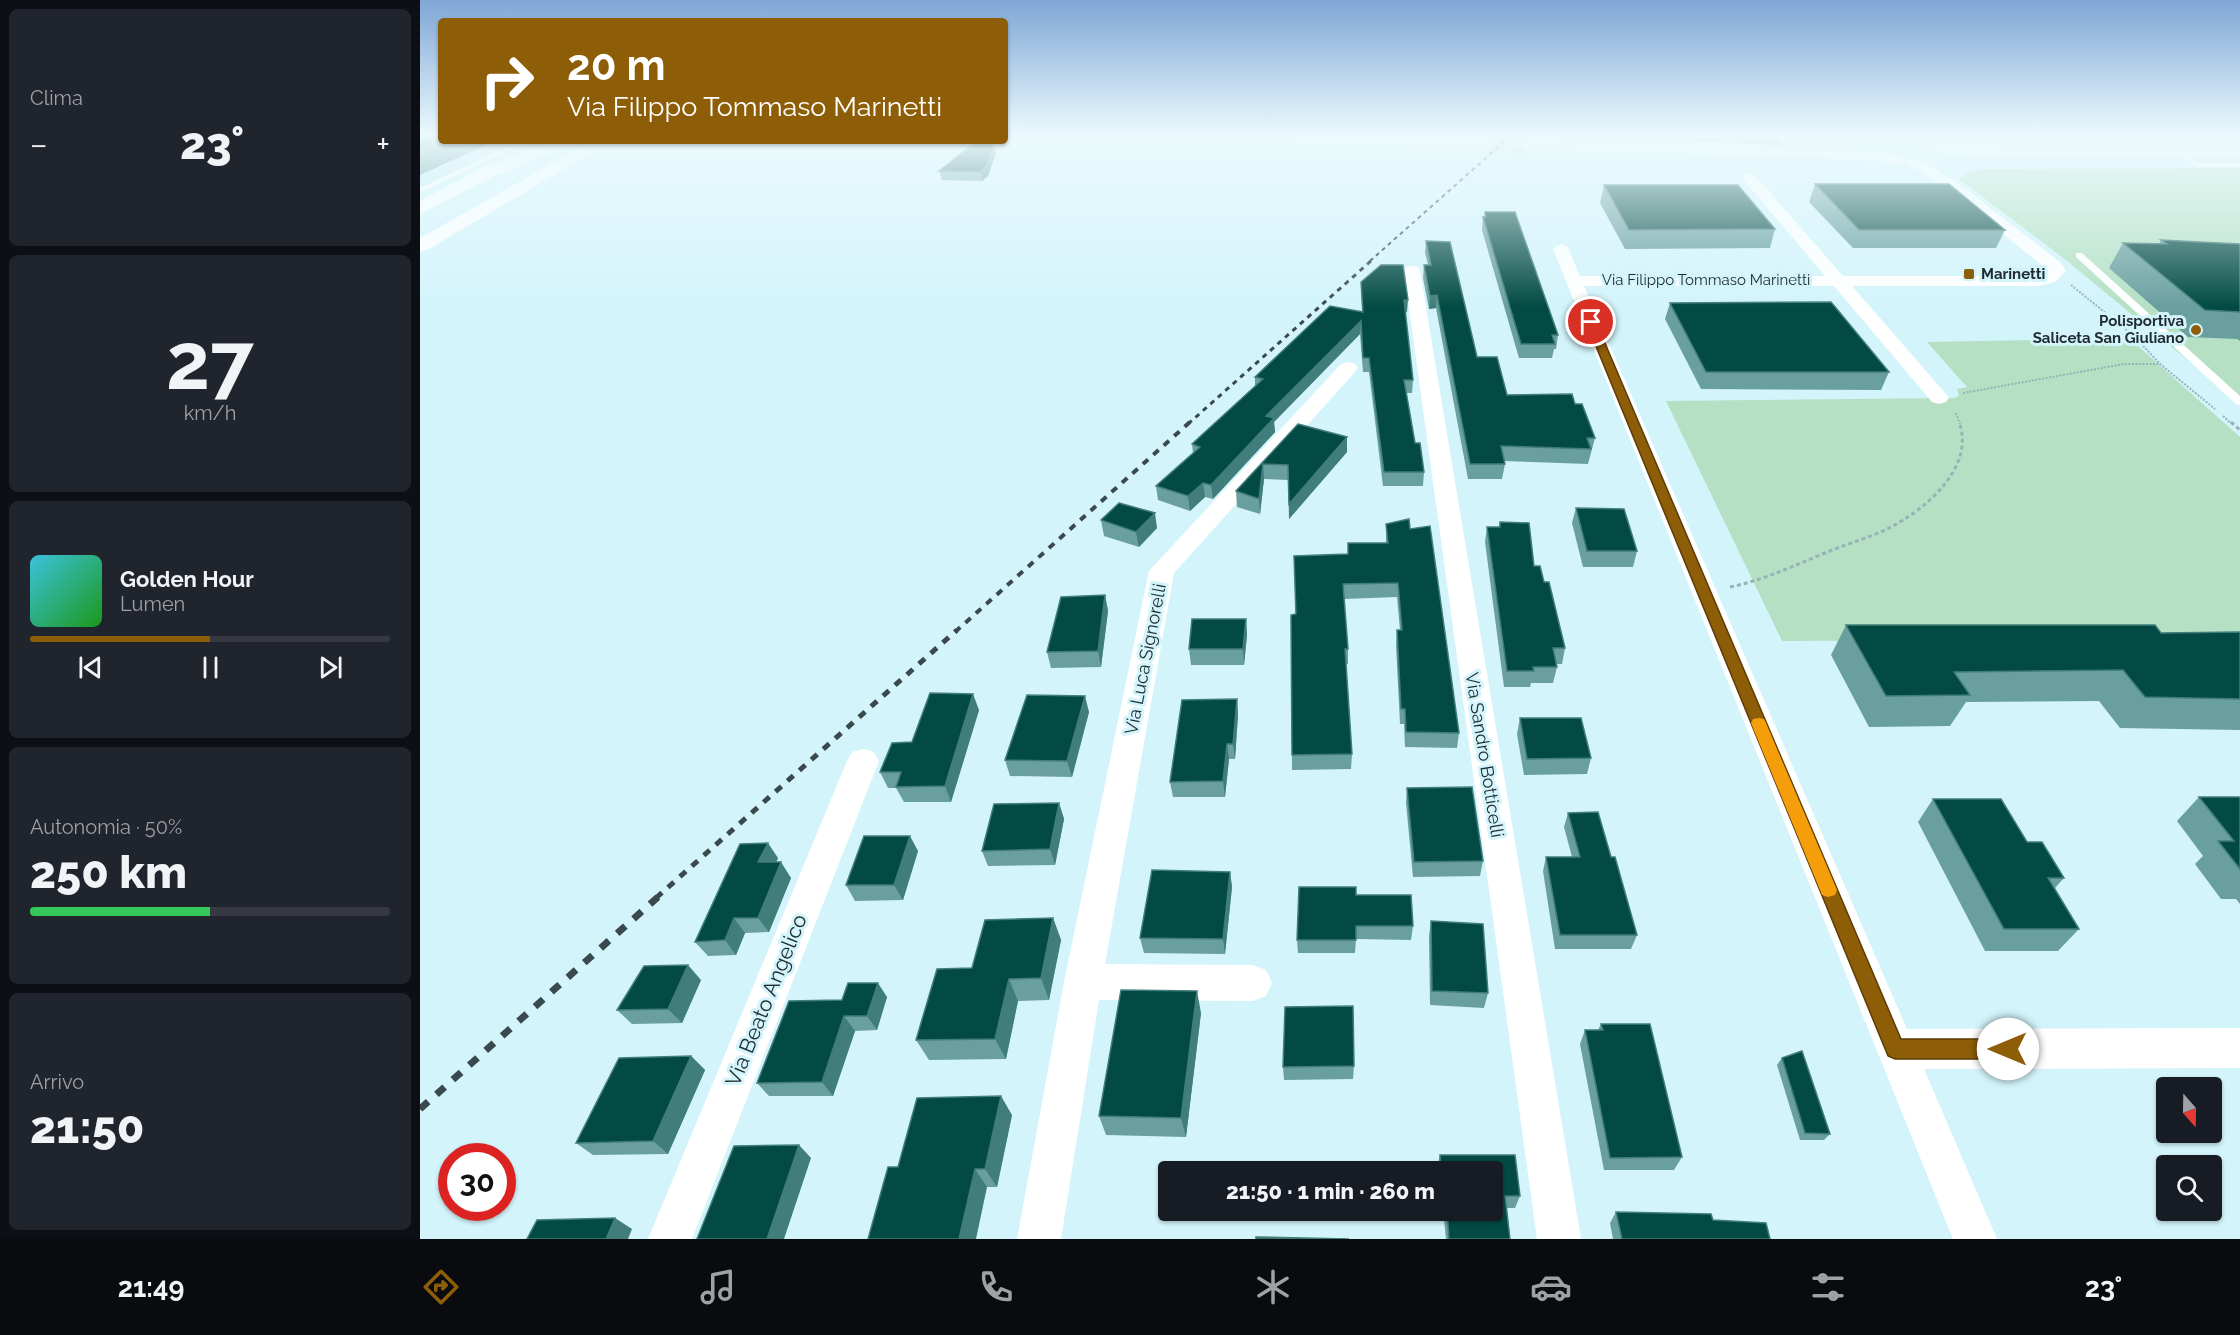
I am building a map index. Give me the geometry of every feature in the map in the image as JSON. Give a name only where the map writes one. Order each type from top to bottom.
[{"type":"street","points":[[424,200],[443,192]]},
{"type":"street","points":[[420,246],[516,192]]},
{"type":"street","name":"Via Filippo Tommaso Marinetti","points":[[1762,192],[1939,398]]},
{"type":"street","points":[[1975,192],[2054,266],[2058,271],[2054,276]]},
{"type":"street","points":[[424,200],[465,195],[490,195],[488,203],[460,224]]},
{"type":"street","name":"Via Filippo Tommaso Marinetti","points":[[1561,249],[1974,1239]]},
{"type":"street","name":"Via Sandro Botticelli","points":[[1412,271],[1559,1239]]},
{"type":"street","name":"Via Filippo Tommaso Marinetti","points":[[1574,281],[2038,281],[2054,276]]},
{"type":"street","name":"Via Luca Signorelli","points":[[1040,1239],[1083,981],[1162,571],[1348,368]]},
{"type":"street","name":"Via Beato Angelico","points":[[670,1239],[863,761]]},
{"type":"street","points":[[1083,981],[1253,983]]},
{"type":"street","points":[[1895,1049],[2240,1047]]},
{"type":"lane","points":[[424,200],[438,192]]},
{"type":"lane","points":[[2079,255],[2240,402]]},
{"type":"path","points":[[2054,276],[2081,291],[2134,336],[2160,364],[2240,430]]},
{"type":"path","points":[[1939,398],[2124,364],[2160,364]]},
{"type":"path","points":[[1704,592],[1755,582],[1885,530],[1914,512],[1952,476],[1963,452],[1965,441],[1961,422],[1956,413],[1939,398]]},
{"type":"green space","name":"Polisportiva Saliceta San Giuliano","points":[[1976,192],[2240,192],[2240,403],[2062,257]]},
{"type":"green space","points":[[2129,338],[2240,437],[2240,639],[1782,641],[1666,401],[1955,398],[1959,396],[1957,389],[1967,387],[1927,342]]},
{"type":"building","points":[[1608,192],[1744,192],[1775,229],[1629,230]]},
{"type":"building","points":[[1822,192],[1959,192],[2005,230],[1859,230]]},
{"type":"building","points":[[1485,212],[1515,212],[1558,335],[1552,335],[1555,344],[1521,344],[1483,217],[1486,217]]},
{"type":"building","points":[[2161,240],[2240,244],[2240,312],[2205,310],[2123,243],[2167,244]]},
{"type":"building","points":[[1426,241],[1450,242],[1477,357],[1497,357],[1507,395],[1572,394],[1575,404],[1582,404],[1595,438],[1587,438],[1591,449],[1501,446],[1505,464],[1470,464],[1437,295],[1430,296],[1424,265],[1431,265]]},
{"type":"building","points":[[1381,265],[1403,265],[1408,300],[1404,300],[1413,380],[1404,380],[1415,443],[1420,443],[1424,472],[1384,472],[1369,358],[1363,358],[1361,321],[1266,416],[1274,418],[1211,485],[1203,483],[1188,496],[1156,486],[1200,447],[1192,444],[1263,379],[1255,377],[1330,306],[1363,312],[1361,282]]},
{"type":"building","points":[[1831,302],[1889,372],[1706,372],[1670,303]]},
{"type":"building","points":[[1298,424],[1347,437],[1289,504],[1288,465],[1263,464],[1259,499],[1236,491]]},
{"type":"building","points":[[1119,503],[1155,513],[1136,532],[1101,520]]},
{"type":"building","points":[[1576,508],[1624,509],[1637,551],[1587,551]]},
{"type":"building","points":[[1409,519],[1410,529],[1430,526],[1459,733],[1406,732],[1405,709],[1401,709],[1397,630],[1402,630],[1398,583],[1343,584],[1352,754],[1292,755],[1291,615],[1296,614],[1294,556],[1348,554],[1348,543],[1388,543],[1386,524]]},
{"type":"building","points":[[1500,522],[1529,523],[1534,566],[1540,566],[1544,582],[1549,582],[1565,648],[1553,648],[1557,667],[1533,667],[1534,671],[1507,671],[1487,527],[1500,527]]},
{"type":"building","points":[[1105,595],[1098,651],[1047,652],[1061,597]]},
{"type":"building","points":[[1192,619],[1246,619],[1243,649],[1189,649]]},
{"type":"building","points":[[1846,625],[2155,625],[2161,633],[2240,632],[2240,699],[2145,697],[2123,670],[1954,672],[1970,695],[1886,696]]},
{"type":"building","points":[[930,693],[973,694],[945,786],[896,787],[901,772],[880,772],[892,743],[912,742]]},
{"type":"building","points":[[1027,695],[1085,696],[1067,761],[1005,760]]},
{"type":"building","points":[[1237,699],[1233,744],[1227,744],[1223,781],[1170,782],[1182,700]]},
{"type":"building","points":[[1520,718],[1581,718],[1591,758],[1527,759]]},
{"type":"building","points":[[1472,787],[1483,861],[1414,862],[1407,788]]},
{"type":"building","points":[[2199,797],[2240,797],[2240,869],[2218,841],[2234,841]]},
{"type":"building","points":[[1933,799],[2001,799],[2027,842],[2042,842],[2064,878],[2048,878],[2079,929],[2004,929]]},
{"type":"building","points":[[1059,803],[1050,849],[982,851],[994,804]]},
{"type":"building","points":[[1598,812],[1611,857],[1615,857],[1637,935],[1560,935],[1546,857],[1580,857],[1568,813]]},
{"type":"building","points":[[864,836],[910,836],[894,885],[846,885]]},
{"type":"building","points":[[768,843],[758,862],[781,862],[758,918],[734,918],[725,940],[695,942],[740,844]]},
{"type":"building","points":[[1152,870],[1230,872],[1223,939],[1140,938]]},
{"type":"building","points":[[1299,887],[1356,887],[1356,895],[1411,895],[1413,926],[1356,926],[1356,940],[1297,940]]},
{"type":"building","points":[[1053,918],[1041,978],[1009,979],[995,1039],[916,1040],[937,969],[972,968],[985,920]]},
{"type":"building","points":[[1431,921],[1483,924],[1488,993],[1432,991]]},
{"type":"building","points":[[688,965],[668,1009],[617,1010],[644,966]]},
{"type":"building","points":[[848,983],[878,983],[867,1016],[844,1016],[822,1082],[757,1083],[789,1001],[842,1000]]},
{"type":"building","points":[[1121,990],[1197,991],[1181,1118],[1099,1116]]},
{"type":"building","points":[[1353,1006],[1354,1066],[1283,1067],[1285,1007]]},
{"type":"building","points":[[1601,1024],[1650,1024],[1682,1157],[1610,1158],[1585,1030],[1603,1030]]},
{"type":"building","points":[[1802,1051],[1830,1134],[1805,1133],[1782,1058]]},
{"type":"building","points":[[691,1056],[653,1141],[576,1143],[619,1058]]},
{"type":"building","points":[[1001,1096],[985,1169],[975,1169],[959,1239],[868,1239],[888,1167],[898,1167],[917,1098]]},
{"type":"building","points":[[799,1145],[767,1239],[697,1239],[734,1146]]},
{"type":"building","points":[[1440,1155],[1515,1155],[1520,1196],[1505,1196],[1510,1239],[1449,1239],[1448,1221],[1503,1221],[1503,1161],[1440,1161]]},
{"type":"building","points":[[1616,1212],[1711,1214],[1713,1220],[1766,1223],[1770,1239],[1622,1239]]},
{"type":"building","points":[[615,1218],[606,1239],[527,1239],[537,1220]]},
{"type":"building","points":[[1256,1237],[1349,1239],[1256,1239]]},
{"type":"railway","points":[[1370,261],[1448,192]]},
{"type":"railway","points":[[1188,424],[1372,260]]},
{"type":"railway","points":[[955,632],[1190,422]]},
{"type":"railway","points":[[656,898],[957,630]]},
{"type":"railway","points":[[420,1109],[658,897]]},
{"type":"slow traffic","points":[[1759,723],[1828,890]]},
{"type":"place","name":"Marinetti","points":[[1969,274]]},
{"type":"place","name":"Polisportiva Saliceta San Giuliano","points":[[2196,330]]},
{"type":"route","points":[[1591,322],[1895,1049],[2008,1049]]}]
